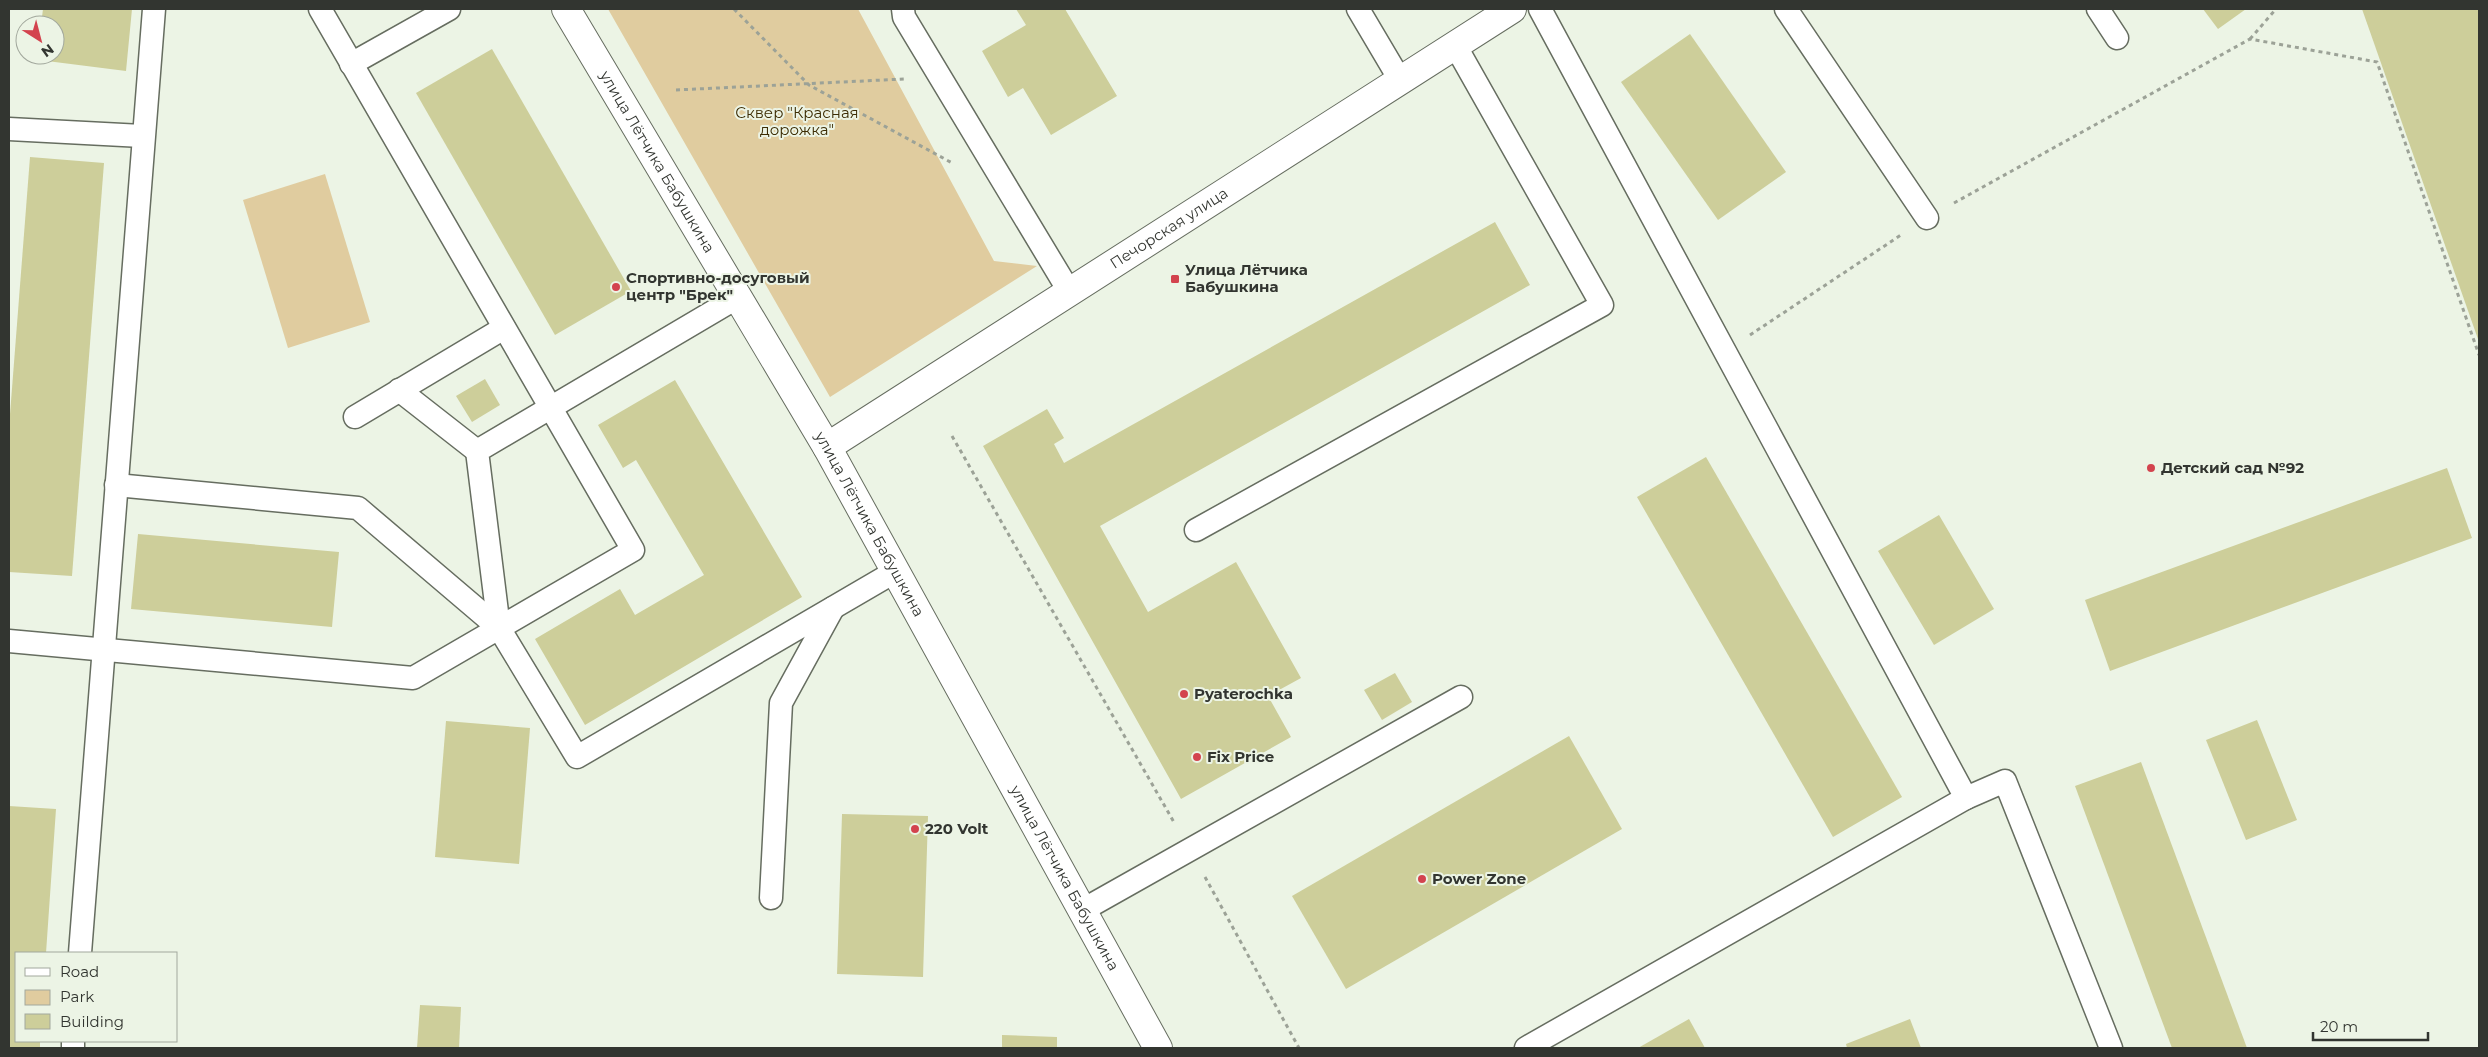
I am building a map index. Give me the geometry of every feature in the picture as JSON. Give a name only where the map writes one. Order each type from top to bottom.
[{"type":"main road","name":"улица Лётчика Бабушкина","points":[[566,9],[827,447],[1158,1048]]},
{"type":"main road","name":"Печорская улица","points":[[827,447],[1512,9]]},
{"type":"lane","points":[[80,952],[142,136],[154,9]]},
{"type":"lane","points":[[9,641],[102,648],[412,678],[634,550],[320,9]]},
{"type":"lane","points":[[351,64],[449,9]]},
{"type":"lane","points":[[904,9],[904,17],[1069,291]]},
{"type":"lane","points":[[1358,9],[1400,80]]},
{"type":"lane","points":[[1540,9],[1966,798]]},
{"type":"lane","points":[[1786,9],[1927,218]]},
{"type":"lane","points":[[2098,9],[2117,38]]},
{"type":"lane","points":[[1196,530],[1602,304],[1455,45]]},
{"type":"lane","points":[[9,129],[142,136]]},
{"type":"lane","points":[[477,451],[738,297]]},
{"type":"lane","points":[[355,417],[504,328]]},
{"type":"lane","points":[[399,390],[477,451],[499,628]]},
{"type":"lane","points":[[116,485],[358,508],[499,628],[577,757],[896,571]]},
{"type":"lane","points":[[771,898],[781,703],[833,607]]},
{"type":"lane","points":[[1082,911],[1460,697]]},
{"type":"lane","points":[[1526,1048],[1966,798],[2005,781],[2111,1048]]},
{"type":"path","points":[[734,9],[809,85],[958,166]]},
{"type":"path","points":[[1725,352],[1927,218],[2250,39],[2276,9]]},
{"type":"path","points":[[2250,39],[2377,62],[2479,355]]},
{"type":"path","points":[[676,90],[809,85],[940,76]]},
{"type":"path","points":[[952,436],[1190,850],[1299,1048]]},
{"type":"green space","name":"Сквер \"Красная дорожка\"","points":[[608,9],[858,9],[994,261],[1037,266],[830,397]]},
{"type":"green space","points":[[325,174],[370,322],[288,348],[243,200]]},
{"type":"building","points":[[43,9],[132,9],[126,71],[65,63],[65,15],[42,15]]},
{"type":"building","points":[[1016,9],[1065,9],[1117,96],[1051,135],[1023,88],[1008,97],[982,51],[1026,25]]},
{"type":"building","points":[[2203,9],[2246,9],[2218,29]]},
{"type":"building","points":[[2362,9],[2479,9],[2479,342]]},
{"type":"building","points":[[1690,34],[1786,172],[1718,220],[1621,82]]},
{"type":"building","points":[[492,49],[631,291],[555,335],[416,93]]},
{"type":"building","points":[[30,157],[104,163],[72,576],[9,572],[9,427]]},
{"type":"building","points":[[1495,222],[1530,285],[1100,526],[1148,612],[1236,562],[1301,678],[1268,696],[1291,737],[1181,799],[983,446],[1047,409],[1064,438],[1054,444],[1064,463]]},
{"type":"building","points":[[485,379],[500,405],[472,422],[456,396]]},
{"type":"building","points":[[675,380],[802,597],[585,725],[535,639],[620,589],[635,615],[704,575],[636,460],[623,468],[598,425]]},
{"type":"building","points":[[1706,457],[1902,797],[1833,837],[1637,497]]},
{"type":"building","points":[[2447,468],[2472,538],[2110,671],[2085,600]]},
{"type":"building","points":[[1939,515],[1994,609],[1934,645],[1878,551]]},
{"type":"building","points":[[138,534],[339,552],[332,627],[131,609]]},
{"type":"building","points":[[1395,673],[1412,702],[1382,720],[1364,690]]},
{"type":"building","points":[[2257,720],[2297,820],[2246,840],[2206,740]]},
{"type":"building","points":[[446,721],[530,728],[519,864],[435,857]]},
{"type":"building","points":[[1569,736],[1622,829],[1346,989],[1292,896]]},
{"type":"building","points":[[2141,762],[2247,1048],[2172,1048],[2075,786]]},
{"type":"building","points":[[9,806],[56,809],[46,952],[15,952],[15,1042],[40,1042],[40,1048],[9,1048]]},
{"type":"building","points":[[842,814],[928,816],[923,977],[837,974]]},
{"type":"building","points":[[420,1005],[461,1007],[459,1048],[417,1048]]},
{"type":"building","points":[[1689,1019],[1705,1048],[1638,1048]]},
{"type":"building","points":[[1910,1019],[1921,1048],[1847,1048],[1846,1044]]},
{"type":"building","points":[[1002,1035],[1057,1037],[1057,1048],[1002,1048]]},
{"type":"place","name":"Улица Лётчика Бабушкина","points":[[1175,279]]},
{"type":"place","name":"Спортивно-досуговый центр \"Брек\"","points":[[616,287]]},
{"type":"place","name":"Детский сад №92","points":[[2151,468]]},
{"type":"place","name":"Pyaterochka","points":[[1184,694]]},
{"type":"place","name":"Fix Price","points":[[1197,757]]},
{"type":"place","name":"220 Volt","points":[[915,829]]},
{"type":"place","name":"Power Zone","points":[[1422,879]]}]
